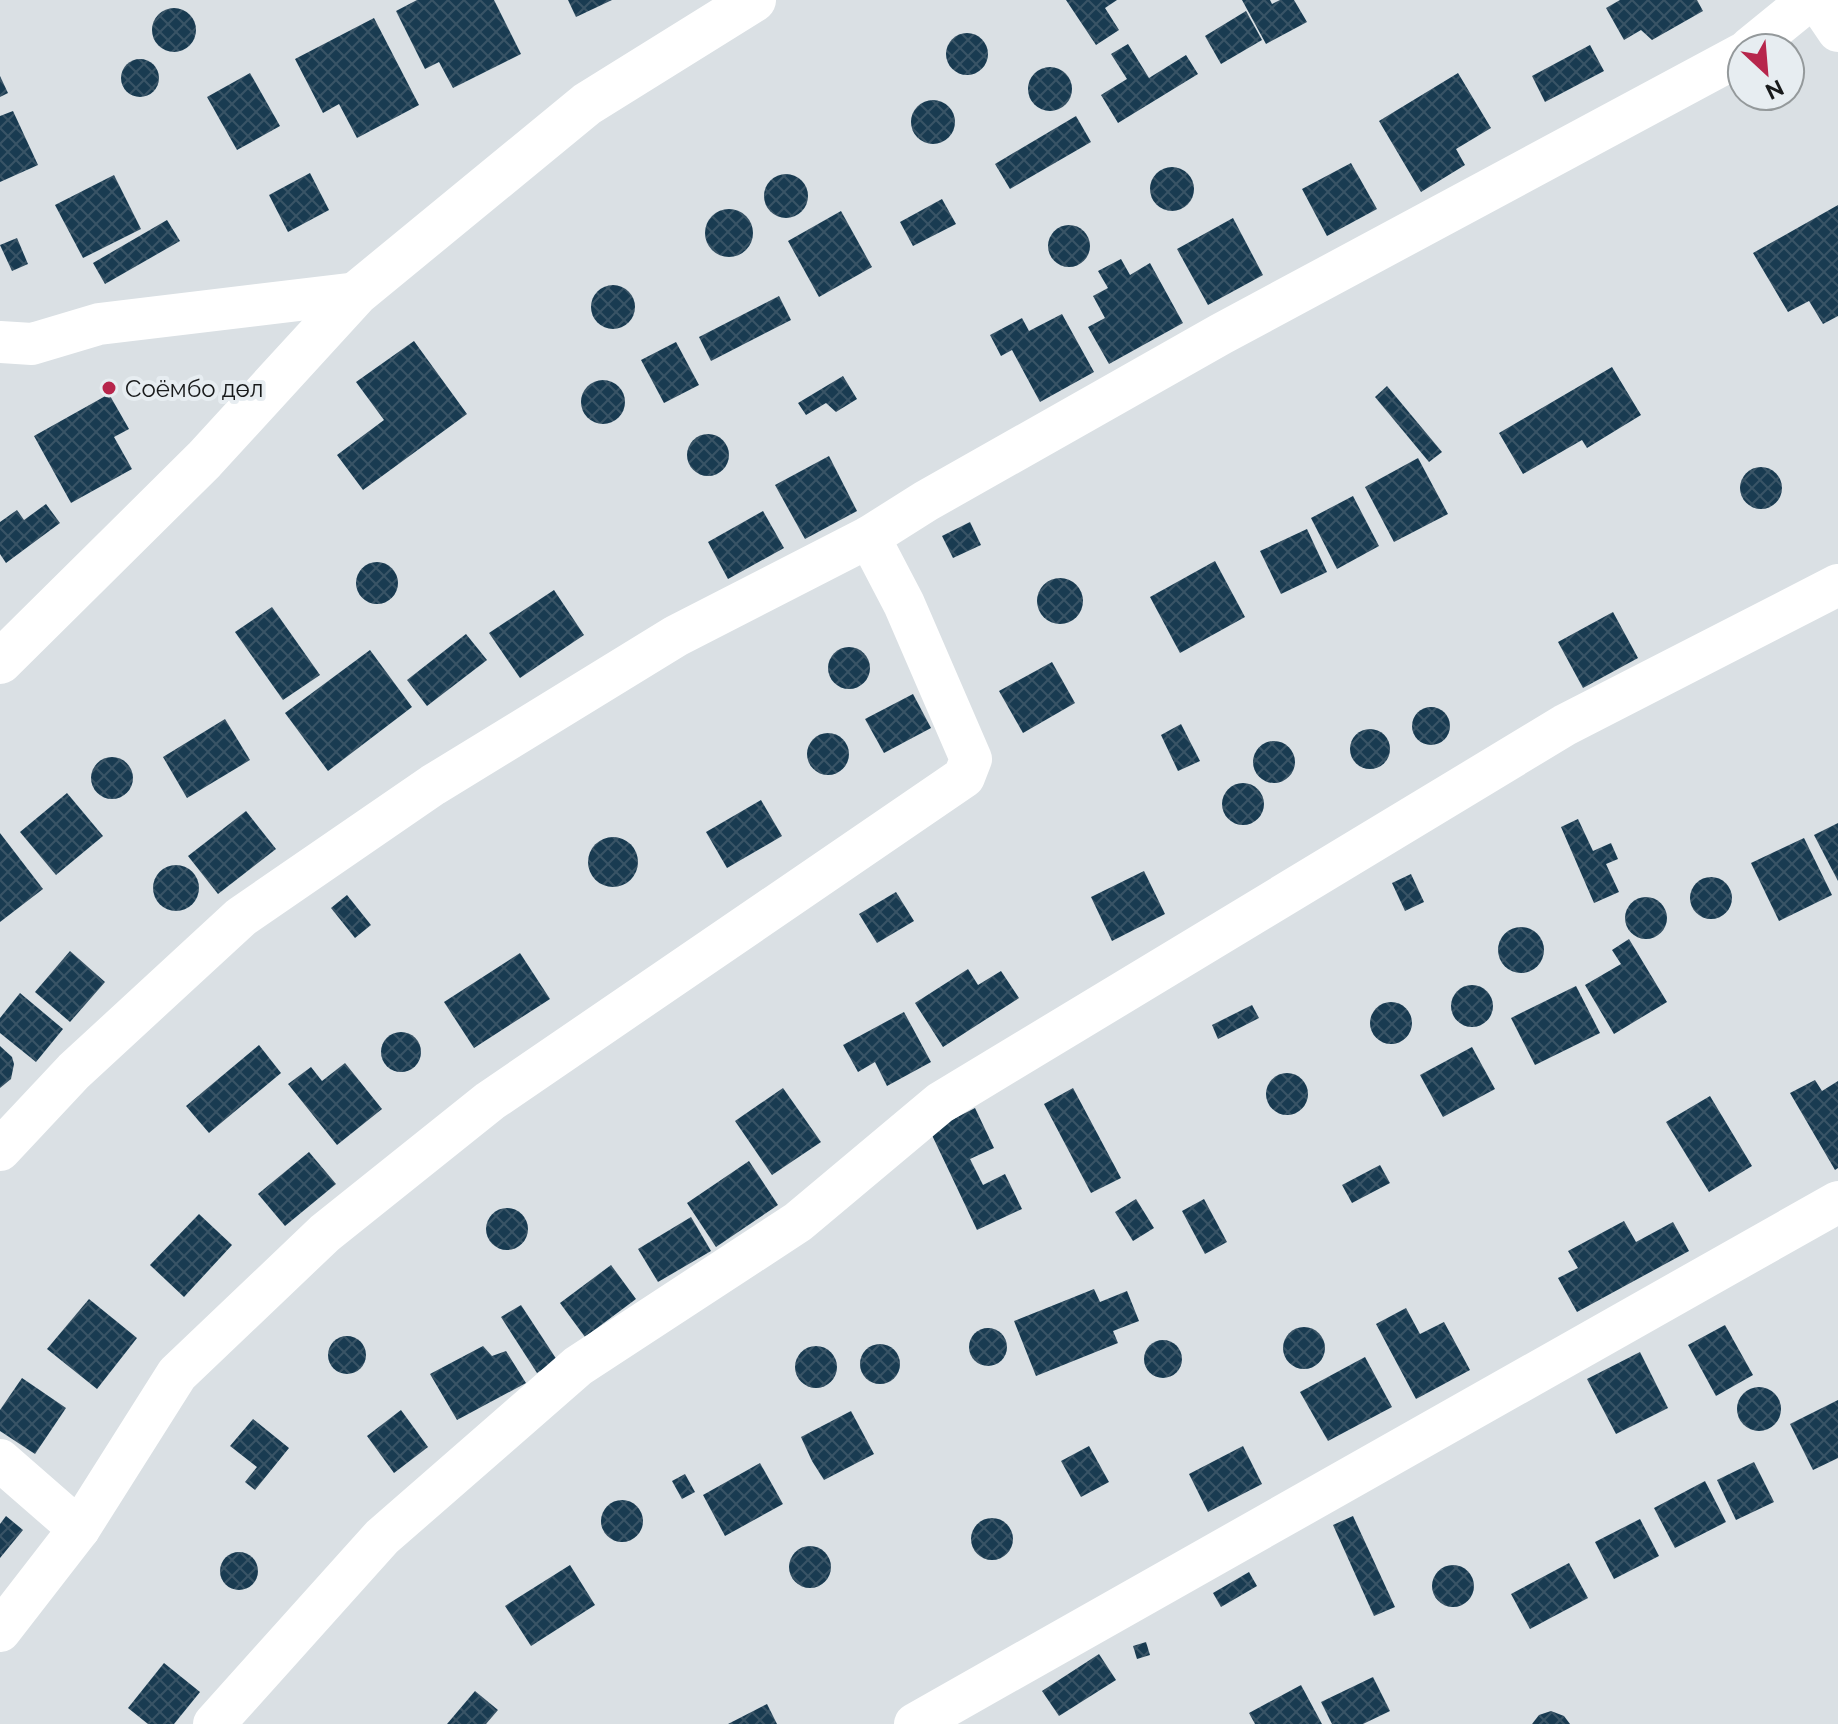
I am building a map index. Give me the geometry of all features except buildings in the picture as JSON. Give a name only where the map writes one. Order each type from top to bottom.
[{"type":"main road","points":[[0,662],[204,460],[357,293],[587,104],[754,0]]},
{"type":"street","points":[[1770,32],[1809,0]]},
{"type":"street","points":[[1817,0],[1838,31]]},
{"type":"street","points":[[0,1150],[74,1071],[241,917],[433,785],[676,636],[869,537],[926,501],[1221,334],[1726,63]]},
{"type":"street","points":[[0,342],[32,344],[99,324],[357,293]]},
{"type":"street","points":[[0,1631],[79,1529],[177,1374],[325,1233],[490,1101],[964,777],[971,759],[904,604],[869,537]]},
{"type":"street","points":[[214,1724],[382,1537],[578,1366],[798,1222],[940,1103],[1565,725],[1838,585]]},
{"type":"street","points":[[915,1724],[1838,1202]]},
{"type":"street","points":[[0,1460],[79,1529]]},
{"type":"place","name":"Соёмбо дөл","points":[[109,388]]}]
